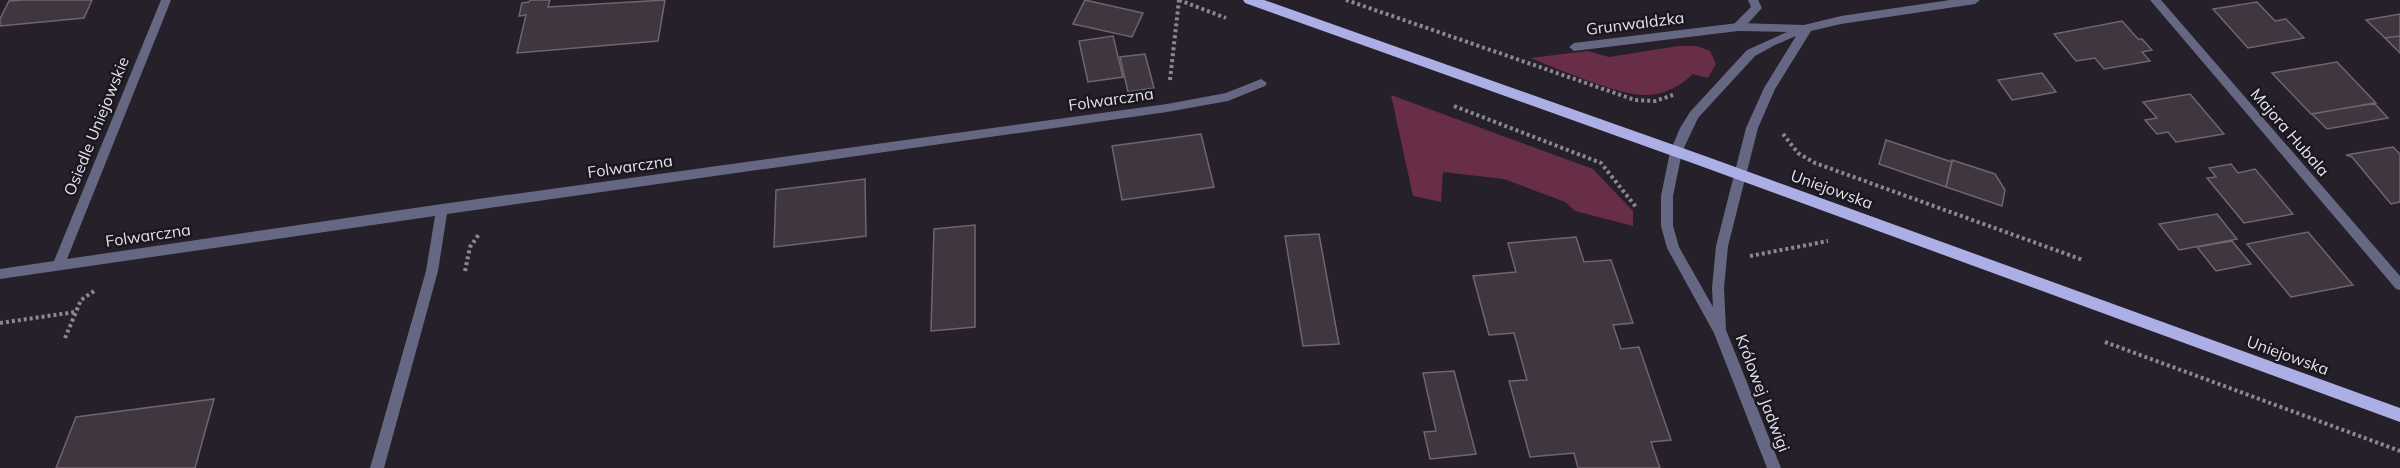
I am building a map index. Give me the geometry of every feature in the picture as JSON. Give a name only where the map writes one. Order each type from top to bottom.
[{"type":"main road","name":"Uniejowska","points":[[1250,0],[2400,415]]},
{"type":"street","name":"Osiedle Uniejowskie","points":[[57,265],[166,0]]},
{"type":"street","points":[[1738,27],[1757,8],[1753,0]]},
{"type":"street","name":"Grunwaldzka","points":[[1676,152],[1694,115],[1751,53],[1807,28],[1841,20],[1975,0]]},
{"type":"street","name":"Majora Hubala","points":[[2155,0],[2400,285]]},
{"type":"street","name":"Grunwaldzka","points":[[1574,47],[1738,27],[1807,28]]},
{"type":"street","name":"Królowej Jadwigi","points":[[1720,331],[1718,288],[1720,258],[1752,128],[1762,106],[1807,28]]},
{"type":"street","name":"Folwarczna","points":[[0,274],[442,209],[1167,108],[1228,97],[1261,83]]},
{"type":"street","name":"Królowej Jadwigi","points":[[1676,152],[1667,196],[1667,226],[1678,258],[1720,331],[1774,468]]},
{"type":"street","points":[[377,468],[432,271],[442,209]]},
{"type":"path","points":[[1167,108],[1179,0],[1235,22]]},
{"type":"path","points":[[1346,0],[1635,100],[1655,101],[1683,92]]},
{"type":"path","points":[[1446,103],[1601,163],[1637,208]]},
{"type":"path","points":[[1780,125],[1786,141],[1798,153],[1815,163],[2083,260]]},
{"type":"path","points":[[1748,267],[1750,256],[1826,240],[1837,244]]},
{"type":"path","points":[[65,338],[81,300],[98,289]]},
{"type":"path","points":[[0,323],[76,312]]},
{"type":"path","points":[[2095,339],[2400,451]]},
{"type":"shaded area","points":[[1678,46],[1697,46],[1710,51],[1716,64],[1708,78],[1693,74],[1672,89],[1653,95],[1636,94],[1606,87],[1530,58],[1588,51],[1609,57]]},
{"type":"shaded area","points":[[1391,95],[1593,169],[1633,211],[1633,226],[1575,211],[1565,202],[1504,179],[1443,172],[1441,202],[1413,196]]},
{"type":"building","points":[[92,0],[84,18],[0,26],[0,19],[9,1]]},
{"type":"building","points":[[530,0],[550,0],[548,7],[665,0],[658,41],[517,53],[526,15],[519,16],[522,3]]},
{"type":"building","points":[[1085,0],[1143,13],[1132,37],[1073,24]]},
{"type":"building","points":[[2257,2],[2275,21],[2286,19],[2304,38],[2248,48],[2213,9]]},
{"type":"building","points":[[2400,14],[2400,36],[2385,38],[2366,20]]},
{"type":"building","points":[[2122,21],[2138,39],[2142,39],[2152,50],[2142,52],[2150,61],[2104,69],[2095,58],[2076,61],[2054,34]]},
{"type":"building","points":[[1113,36],[1123,77],[1088,82],[1079,41]]},
{"type":"building","points":[[2400,36],[2400,53],[2385,38]]},
{"type":"building","points":[[1145,54],[1154,88],[1128,92],[1120,57]]},
{"type":"building","points":[[2337,62],[2376,103],[2311,114],[2272,73]]},
{"type":"building","points":[[2042,73],[2056,92],[2012,100],[1998,80]]},
{"type":"building","points":[[2190,94],[2224,134],[2176,142],[2168,132],[2157,134],[2145,120],[2157,118],[2143,102]]},
{"type":"building","points":[[2374,103],[2388,118],[2327,129],[2312,114]]},
{"type":"building","points":[[1201,134],[1214,187],[1122,200],[1112,146]]},
{"type":"building","points":[[1886,140],[1952,162],[1946,187],[1879,164]]},
{"type":"building","points":[[2393,147],[2400,154],[2400,202],[2391,204],[2352,157],[2346,155]]},
{"type":"building","points":[[1952,160],[1995,174],[2005,190],[2002,206],[1946,187]]},
{"type":"building","points":[[2231,164],[2238,173],[2255,169],[2293,214],[2244,223],[2207,178],[2216,177],[2209,168]]},
{"type":"building","points":[[865,179],[866,236],[774,247],[776,190]]},
{"type":"building","points":[[2217,214],[2237,239],[2179,250],[2159,224]]},
{"type":"building","points":[[975,225],[975,327],[931,331],[934,229]]},
{"type":"building","points":[[2308,232],[2353,285],[2291,297],[2247,244]]},
{"type":"building","points":[[1319,234],[1339,344],[1303,346],[1285,236]]},
{"type":"building","points":[[1576,237],[1584,262],[1611,260],[1633,323],[1613,325],[1621,349],[1639,347],[1671,440],[1651,442],[1660,468],[1578,468],[1574,453],[1530,457],[1509,381],[1527,380],[1514,333],[1489,335],[1473,276],[1516,272],[1508,243]]},
{"type":"building","points":[[2232,241],[2251,264],[2216,271],[2197,247]]},
{"type":"building","points":[[1454,371],[1476,454],[1430,459],[1424,432],[1436,431],[1423,373]]},
{"type":"building","points":[[214,399],[195,468],[56,468],[76,417]]}]
